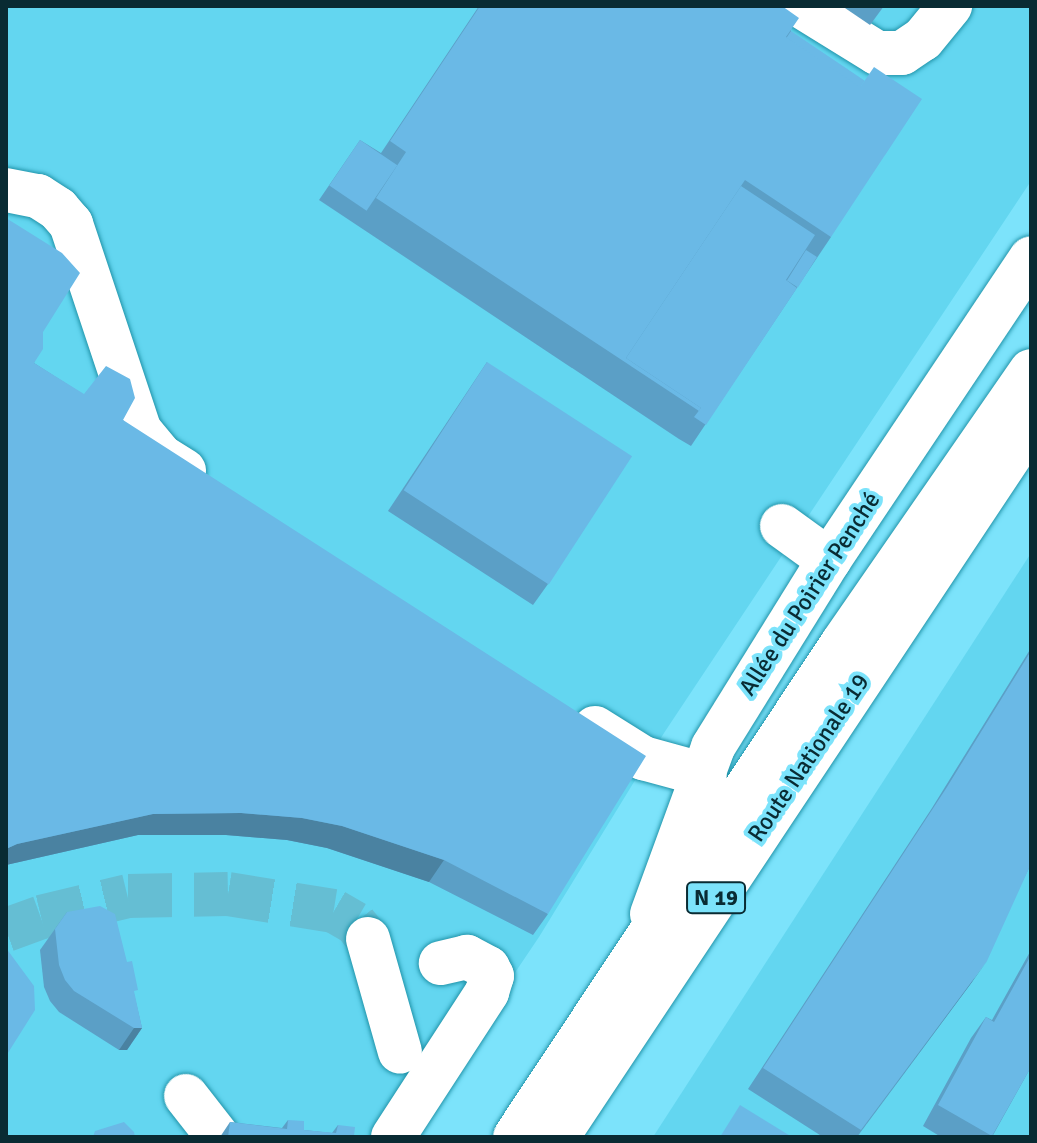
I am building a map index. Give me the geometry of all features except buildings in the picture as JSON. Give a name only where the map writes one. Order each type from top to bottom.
[{"type":"main road","points":[[801,6],[877,53],[902,53],[923,39],[950,6]]},
{"type":"main road","points":[[6,190],[38,196],[58,209],[71,224],[140,431],[162,457],[215,490]]},
{"type":"main road","name":"Allée du Poirier Penché","points":[[636,955],[713,747],[829,560],[1031,258]]},
{"type":"main road","name":"N 19","points":[[515,1137],[842,644],[1031,371]]},
{"type":"main road","name":"Route Nationale 19","points":[[557,1137],[1031,424]]},
{"type":"main road","points":[[782,526],[829,560]]},
{"type":"main road","points":[[562,707],[643,758],[705,775]]},
{"type":"main road","points":[[368,939],[400,1052]]},
{"type":"main road","points":[[393,1137],[487,992],[492,976],[488,968],[467,957],[441,963]]},
{"type":"main road","points":[[186,1096],[218,1137]]},
{"type":"shaded area","points":[[6,6],[1031,6],[1031,181],[664,733],[539,937],[404,1137],[6,1137]]},
{"type":"shaded area","points":[[1031,553],[1031,1137],[653,1137]]},
{"type":"tunnel","points":[[6,930],[41,917],[128,896],[228,894],[334,911],[355,923],[368,939]]}]
